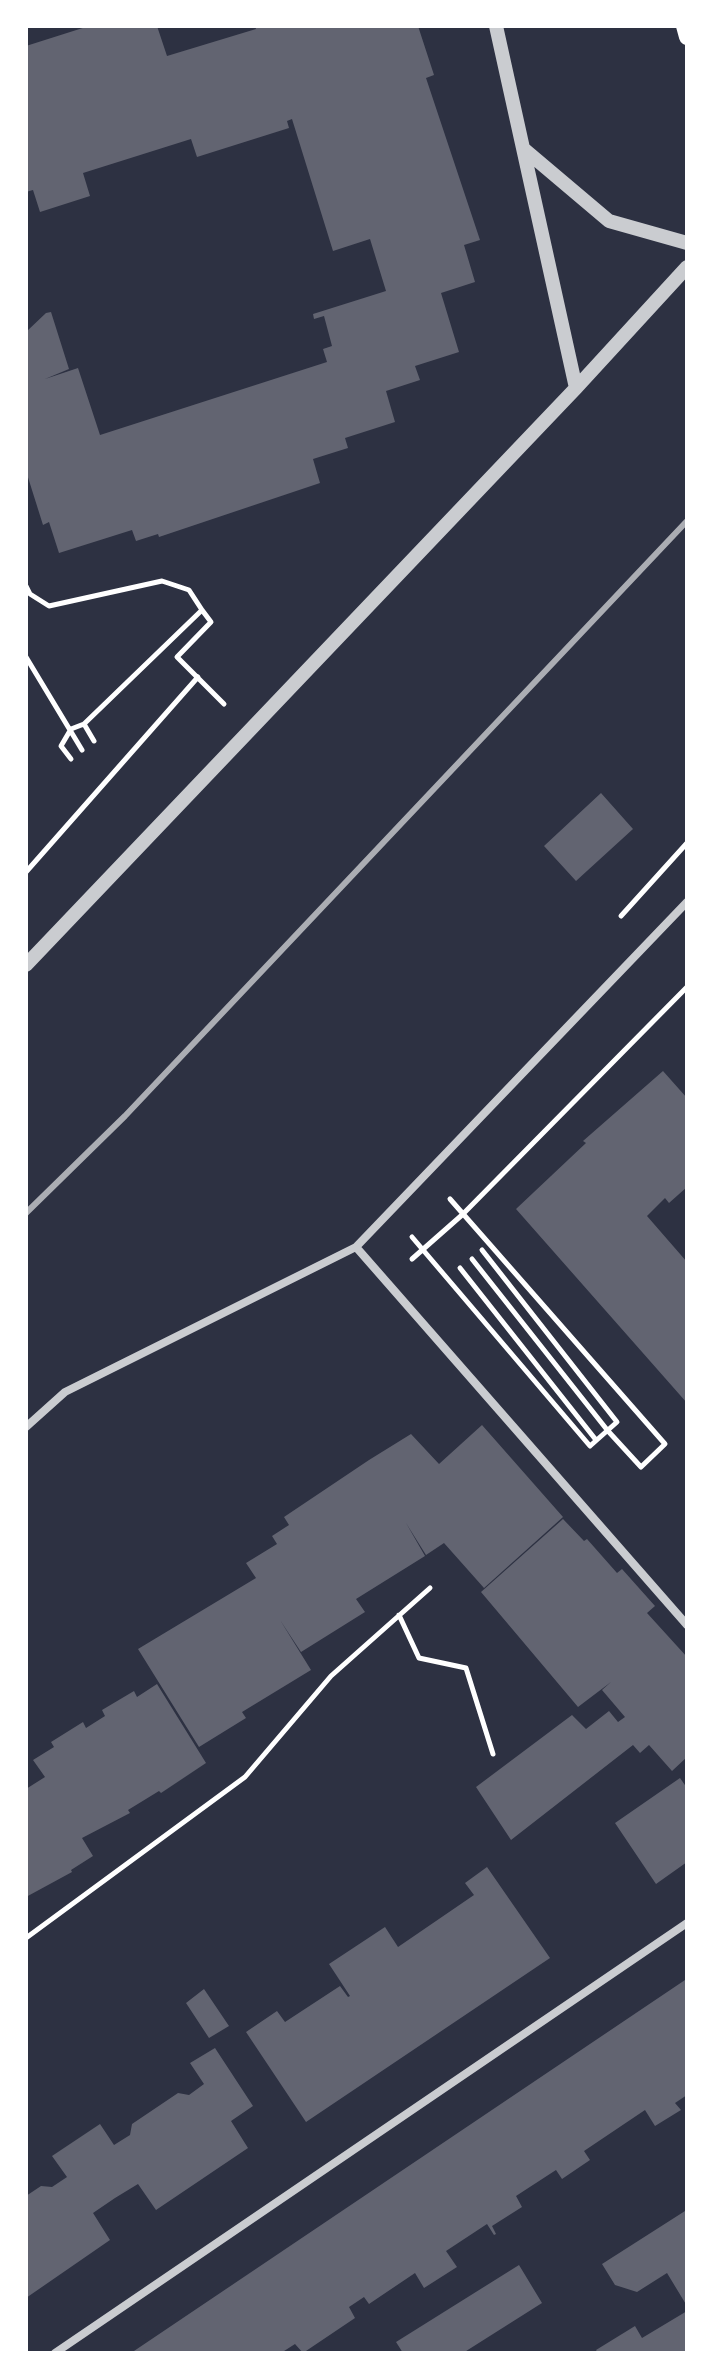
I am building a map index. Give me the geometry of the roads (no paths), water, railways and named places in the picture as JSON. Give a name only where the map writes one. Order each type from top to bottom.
[{"type":"main road","points":[[684,26],[687,37]]},
{"type":"street","points":[[496,26],[576,388]]},
{"type":"street","points":[[525,150],[609,221],[687,243]]},
{"type":"street","points":[[26,965],[576,388],[687,267]]},
{"type":"street","points":[[26,1427],[65,1392],[356,1247],[687,902]]},
{"type":"street","points":[[356,1247],[687,1625]]},
{"type":"street","points":[[55,2353],[687,1923]]},
{"type":"railway","points":[[26,1213],[125,1116],[687,521]]}]
